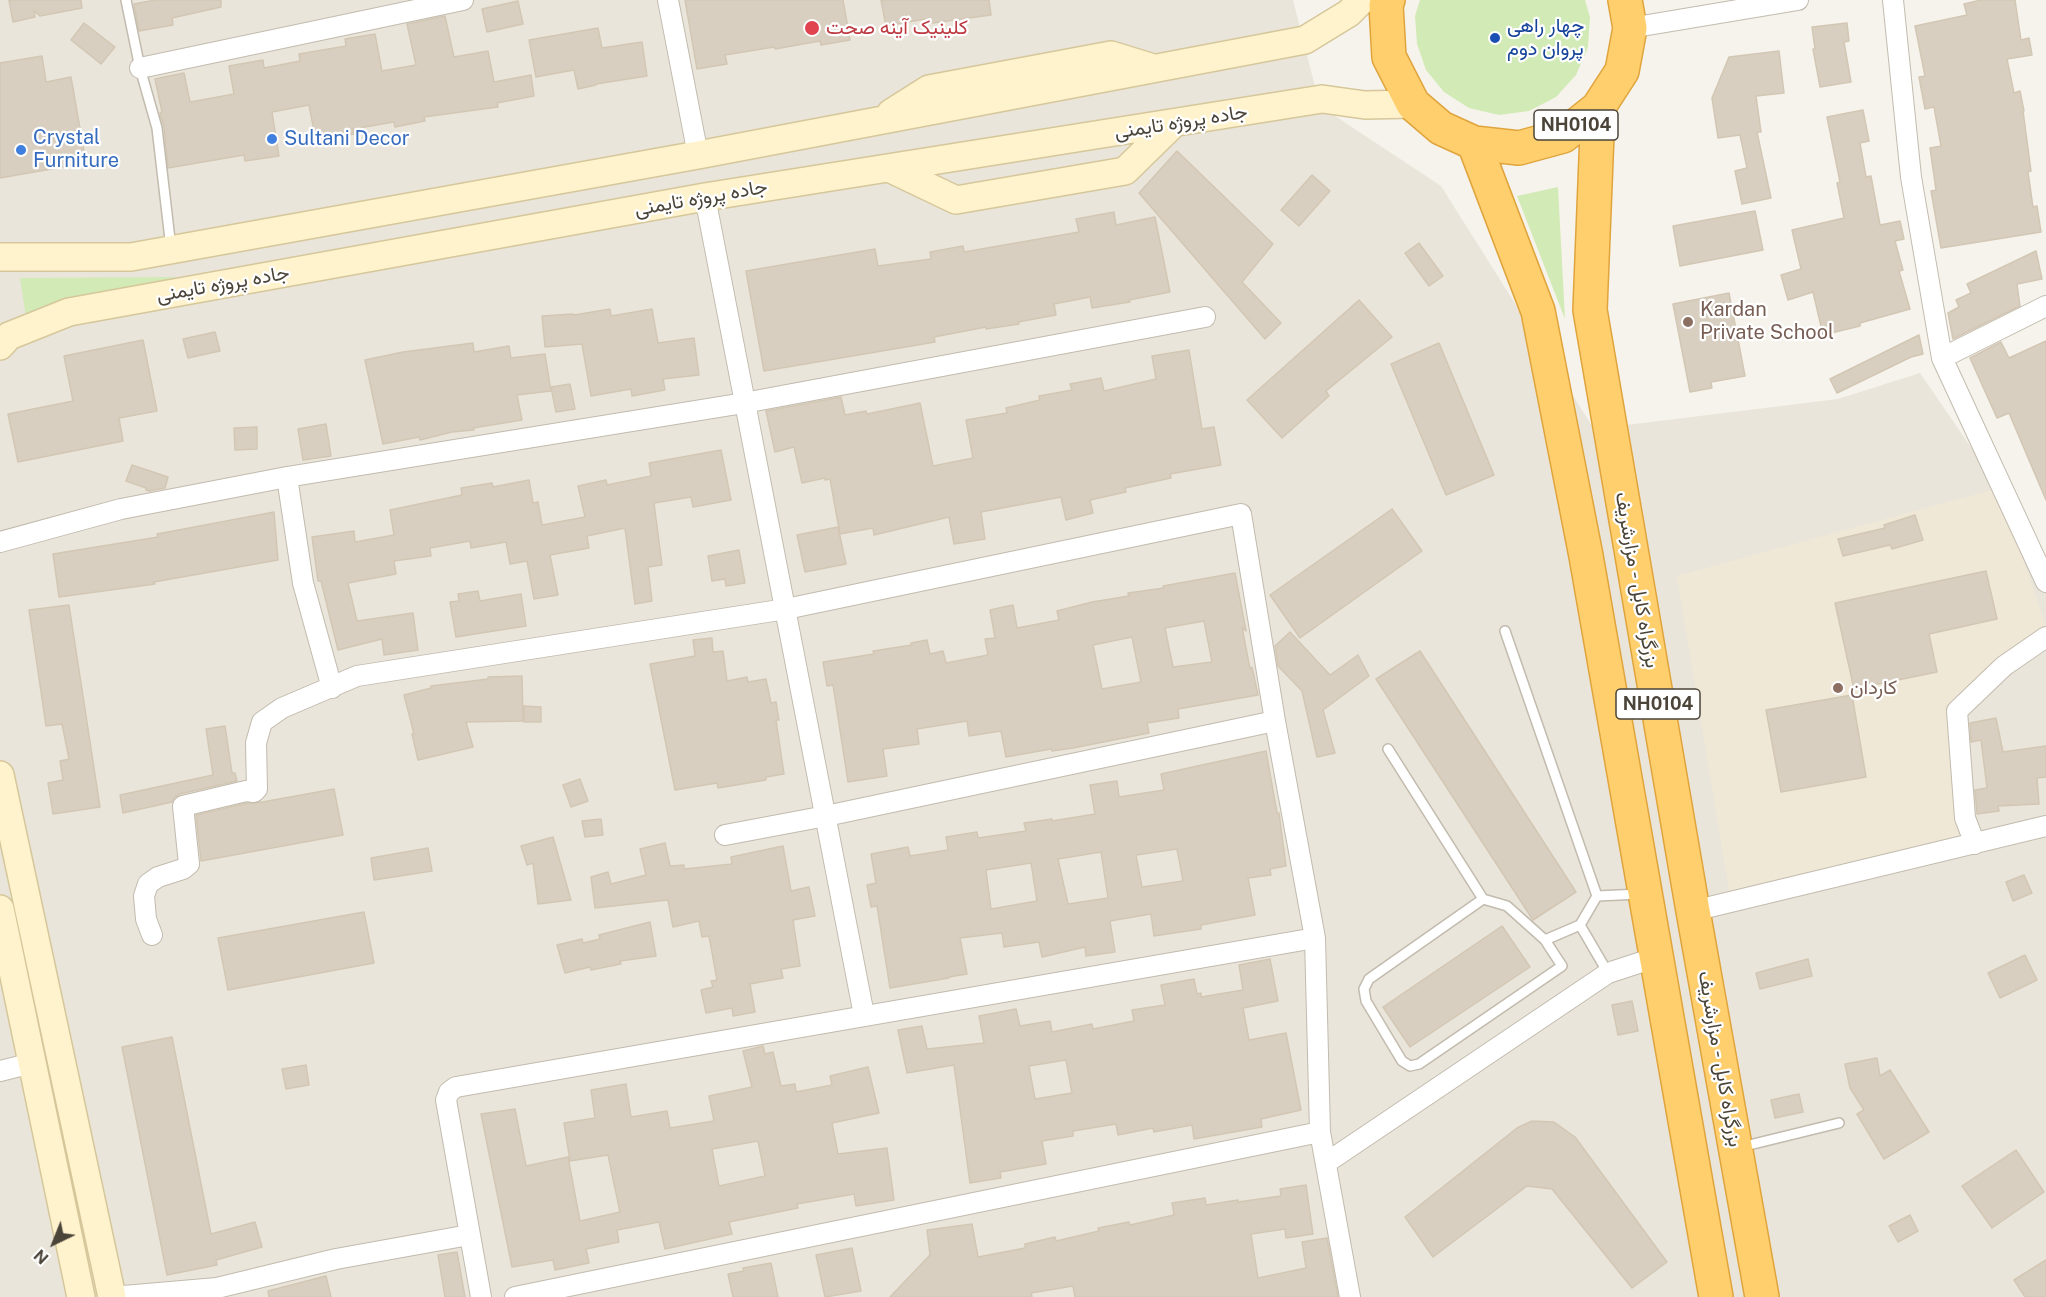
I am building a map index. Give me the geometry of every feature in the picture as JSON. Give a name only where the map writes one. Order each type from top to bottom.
[{"type":"highway","name":"NH0104","points":[[1388,0],[1386,5],[1389,57],[1413,104],[1441,128],[1474,143],[1519,148],[1563,136],[1598,108],[1622,71],[1628,14]]},
{"type":"highway","name":"بزرگراه کابل - مزارشریف","points":[[1598,108],[1590,310],[1762,1297]]},
{"type":"highway","name":"NH0104","points":[[1474,143],[1538,311],[1586,556],[1716,1297]]},
{"type":"main road","points":[[0,257],[131,256],[879,121],[1305,40],[1349,13],[1362,0]]},
{"type":"main road","name":"جاده پروژه تایمنی","points":[[0,346],[9,336],[69,312],[705,197],[1322,99],[1365,105],[1413,104]]},
{"type":"main road","points":[[889,168],[956,200],[1125,171],[1174,123]]},
{"type":"main road","points":[[0,775],[112,1297]]},
{"type":"main road","points":[[0,909],[81,1297]]},
{"type":"street","points":[[140,68],[463,0]]},
{"type":"street","points":[[668,0],[698,155]]},
{"type":"street","points":[[1628,14],[1798,0]]},
{"type":"street","points":[[1893,0],[1911,177],[1942,358],[2046,582]]},
{"type":"street","points":[[705,197],[864,1015]]},
{"type":"street","points":[[1942,358],[2046,306]]},
{"type":"street","points":[[0,542],[121,509],[287,477],[744,403],[1205,317]]},
{"type":"street","points":[[287,477],[303,583],[332,688]]},
{"type":"street","points":[[152,935],[146,919],[144,896],[148,884],[158,877],[183,869],[189,864],[183,806],[246,791],[254,792],[257,789],[256,743],[262,722],[282,708],[357,676],[786,609],[1241,514],[1275,721],[1315,938],[1320,1132],[1350,1297]]},
{"type":"street","points":[[1975,844],[1965,819],[1957,711],[2004,666],[2046,637]]},
{"type":"street","points":[[725,835],[826,816],[1275,721]]},
{"type":"street","points":[[1693,911],[2046,826]]},
{"type":"street","points":[[481,1297],[446,1100],[449,1092],[456,1086],[1315,938]]},
{"type":"street","points":[[1326,1163],[1608,973],[1657,957]]},
{"type":"street","points":[[0,1071],[32,1063]]},
{"type":"street","points":[[515,1297],[1320,1132]]},
{"type":"street","points":[[112,1297],[217,1288],[336,1259],[469,1234]]},
{"type":"lane","points":[[126,0],[140,68],[157,128],[171,249]]},
{"type":"lane","points":[[1505,631],[1597,896],[1580,925],[1545,940]]},
{"type":"lane","points":[[1388,749],[1483,898],[1507,906],[1545,940],[1562,966],[1419,1064],[1410,1066],[1402,1061],[1366,1001],[1364,989],[1369,979],[1483,898]]},
{"type":"lane","points":[[1597,896],[1646,894]]},
{"type":"lane","points":[[1580,925],[1608,973]]},
{"type":"lane","points":[[1736,1148],[1839,1123]]},
{"type":"shaded area","points":[[0,0],[1293,0],[1320,106],[1441,186],[1594,429],[1838,399],[1920,373],[1999,488],[2046,583],[2046,1297],[0,1297]]},
{"type":"shaded area","name":"کاردان","points":[[1999,488],[2046,627],[2046,637],[1957,711],[1975,844],[1731,902],[1677,576]]},
{"type":"green space","points":[[1420,0],[1585,0],[1590,17],[1588,47],[1576,75],[1556,97],[1529,111],[1499,115],[1469,108],[1444,92],[1426,70],[1417,44],[1415,16]]},
{"type":"green space","points":[[1558,187],[1565,319],[1517,196]]},
{"type":"green space","points":[[177,277],[26,317],[20,278]]},
{"type":"building","points":[[9,0],[81,0],[82,8],[40,16],[34,11],[35,17],[13,22]]},
{"type":"building","points":[[155,0],[221,0],[221,7],[172,18],[173,25],[139,31],[134,4]]},
{"type":"building","points":[[685,0],[843,0],[850,40],[821,45],[820,41],[725,55],[727,64],[697,69]]},
{"type":"building","points":[[881,0],[989,0],[991,15],[925,24],[925,19],[886,26]]},
{"type":"building","points":[[1981,0],[2015,0],[2021,40],[2029,38],[2032,55],[2007,59],[2014,93],[2020,91],[2024,111],[2031,171],[2028,172],[2033,207],[2037,206],[2041,232],[1941,248],[1931,191],[1936,190],[1930,148],[1941,146],[1934,107],[1925,109],[1919,77],[1925,76],[1915,26],[1967,15],[1964,4]]},
{"type":"building","points":[[518,1],[523,24],[487,32],[482,9]]},
{"type":"building","points":[[445,16],[454,57],[488,51],[494,82],[531,75],[534,96],[497,103],[498,107],[424,117],[425,121],[395,127],[394,122],[353,129],[354,134],[316,141],[309,105],[272,112],[279,156],[245,161],[244,155],[168,168],[164,127],[160,113],[162,112],[155,79],[184,73],[190,102],[234,94],[229,66],[263,60],[264,68],[300,61],[299,54],[346,46],[345,39],[375,34],[382,71],[416,65],[407,24]]},
{"type":"building","points":[[84,23],[115,47],[101,64],[71,40]]},
{"type":"building","points":[[1847,23],[1849,41],[1844,42],[1851,82],[1820,87],[1813,49],[1815,49],[1812,27]]},
{"type":"building","points":[[598,28],[602,48],[642,42],[647,76],[578,89],[574,70],[536,77],[529,40]]},
{"type":"building","points":[[1779,51],[1784,93],[1756,96],[1761,132],[1757,132],[1771,198],[1742,204],[1735,171],[1747,168],[1740,135],[1718,138],[1712,98],[1729,57]]},
{"type":"building","points":[[42,56],[46,82],[71,77],[86,163],[0,178],[0,63]]},
{"type":"building","points":[[1863,110],[1869,141],[1860,143],[1866,177],[1871,176],[1880,225],[1900,221],[1904,239],[1895,241],[1903,270],[1899,271],[1910,309],[1860,323],[1860,326],[1823,335],[1813,292],[1788,300],[1781,275],[1801,269],[1792,230],[1844,218],[1837,183],[1840,182],[1827,117]]},
{"type":"building","points":[[1177,151],[1273,244],[1242,282],[1281,323],[1265,339],[1139,193]]},
{"type":"building","points":[[1312,175],[1330,191],[1299,226],[1281,210]]},
{"type":"building","points":[[1755,211],[1763,250],[1680,266],[1673,226]]},
{"type":"building","points":[[1114,212],[1116,225],[1155,217],[1170,292],[1092,308],[1090,297],[1054,304],[1056,315],[1018,322],[1019,324],[986,329],[986,327],[934,337],[935,342],[764,371],[746,271],[875,249],[878,266],[931,259],[930,252],[963,246],[964,252],[1079,232],[1076,219]]},
{"type":"building","points":[[1419,243],[1443,276],[1429,286],[1405,253]]},
{"type":"building","points":[[2036,251],[2042,279],[2017,284],[2020,306],[1953,339],[1948,313],[1959,307],[1956,300],[1971,293],[1967,284]]},
{"type":"building","points":[[1729,293],[1745,376],[1711,382],[1712,388],[1690,392],[1673,304]]},
{"type":"building","points":[[1359,300],[1392,337],[1326,391],[1329,396],[1282,438],[1247,400]]},
{"type":"building","points":[[610,309],[611,316],[652,309],[658,343],[694,338],[699,375],[663,379],[665,390],[632,396],[631,389],[591,396],[582,344],[545,347],[542,316],[574,315]]},
{"type":"building","points":[[215,332],[220,351],[188,358],[183,339]]},
{"type":"building","points":[[1919,335],[1923,354],[1911,357],[1837,393],[1830,379]]},
{"type":"building","points":[[143,340],[157,411],[119,418],[123,441],[18,462],[8,414],[73,401],[64,356]]},
{"type":"building","points":[[2046,341],[2046,500],[2009,413],[1997,418],[1970,358],[2001,342],[2009,358]]},
{"type":"building","points":[[473,343],[474,352],[509,346],[511,358],[545,354],[551,391],[517,395],[522,420],[420,440],[419,437],[383,444],[365,360],[403,352]]},
{"type":"building","points":[[1439,343],[1494,475],[1446,495],[1391,364]]},
{"type":"building","points":[[1189,350],[1202,429],[1214,427],[1221,465],[1170,474],[1171,478],[1125,488],[1126,492],[1090,500],[1093,513],[1066,520],[1061,497],[981,512],[985,539],[954,544],[949,517],[874,535],[873,528],[840,534],[830,479],[802,483],[794,447],[775,452],[766,411],[841,397],[845,415],[866,411],[867,414],[920,403],[933,466],[973,458],[966,420],[1007,413],[1006,408],[1040,400],[1039,396],[1072,390],[1070,384],[1101,378],[1104,391],[1156,379],[1152,356]]},
{"type":"building","points":[[570,384],[575,409],[556,412],[551,387]]},
{"type":"building","points":[[326,424],[331,456],[303,460],[298,429]]},
{"type":"building","points":[[257,427],[257,449],[235,450],[234,428]]},
{"type":"building","points":[[721,450],[731,500],[693,507],[691,497],[654,503],[662,565],[648,567],[652,601],[635,604],[625,528],[587,536],[589,548],[550,555],[558,595],[534,599],[527,561],[510,564],[506,542],[471,548],[470,541],[430,548],[431,556],[394,561],[396,574],[348,583],[357,621],[413,613],[418,650],[384,655],[382,639],[338,650],[321,581],[318,581],[312,537],[354,531],[355,542],[394,535],[390,510],[462,495],[461,488],[492,483],[493,487],[529,480],[533,503],[538,502],[542,525],[585,517],[578,486],[606,480],[607,485],[651,476],[649,463]]},
{"type":"building","points":[[132,465],[168,477],[165,488],[149,491],[126,481]]},
{"type":"building","points":[[1392,509],[1422,551],[1300,638],[1270,595]]},
{"type":"building","points":[[274,512],[278,560],[154,582],[155,584],[59,597],[53,554],[158,537],[157,534]]},
{"type":"building","points":[[1915,515],[1923,540],[1892,549],[1890,545],[1843,556],[1838,539],[1885,528],[1884,525]]},
{"type":"building","points":[[838,527],[846,564],[805,572],[797,535]]},
{"type":"building","points":[[739,550],[745,583],[726,586],[725,579],[712,581],[708,556]]},
{"type":"building","points":[[1986,571],[1997,619],[1929,634],[1937,672],[1854,689],[1835,603]]},
{"type":"building","points":[[1235,573],[1246,631],[1242,627],[1250,669],[1252,667],[1258,695],[1178,709],[1179,718],[1147,723],[1149,733],[1073,748],[1052,751],[1051,749],[1006,757],[1001,731],[969,736],[967,721],[917,729],[919,744],[883,749],[887,776],[848,782],[833,685],[827,686],[823,662],[874,654],[873,651],[912,645],[911,643],[927,640],[930,654],[943,651],[946,663],[988,655],[985,639],[995,638],[990,610],[1013,605],[1017,628],[1059,620],[1057,611],[1129,596],[1128,593],[1164,588],[1163,586]],"holes":[[[1204,621],[1212,662],[1173,667],[1165,628]],[[1132,637],[1141,682],[1102,689],[1093,645]]]},
{"type":"building","points":[[478,591],[480,601],[521,594],[526,626],[456,637],[450,602],[459,601],[458,594]]},
{"type":"building","points":[[69,605],[100,807],[53,814],[48,783],[63,780],[60,761],[69,759],[62,724],[46,726],[29,610]]},
{"type":"building","points":[[1290,632],[1330,675],[1358,655],[1369,676],[1323,710],[1335,753],[1317,757],[1302,691],[1278,666],[1275,646]]},
{"type":"building","points":[[712,638],[713,652],[723,651],[727,681],[747,677],[748,682],[766,679],[771,703],[776,702],[779,720],[776,720],[784,774],[766,777],[766,780],[718,788],[717,783],[675,790],[650,664],[695,656],[693,640]]},
{"type":"building","points":[[1420,651],[1576,892],[1533,920],[1376,679]]},
{"type":"building","points":[[522,676],[523,721],[466,722],[473,747],[418,760],[404,695],[431,688],[431,686],[488,679],[488,677]]},
{"type":"building","points":[[1852,695],[1866,777],[1781,792],[1766,710]]},
{"type":"building","points":[[524,706],[541,707],[541,722],[524,722]]},
{"type":"building","points":[[1996,718],[2003,752],[2046,746],[2046,777],[2037,778],[2039,804],[1998,806],[1999,811],[1977,814],[1975,790],[1987,788],[1981,740],[1971,742],[1970,723]]},
{"type":"building","points":[[225,726],[232,773],[235,773],[237,781],[180,794],[172,802],[123,813],[120,795],[213,775],[206,729]]},
{"type":"building","points":[[1266,751],[1277,813],[1279,813],[1286,866],[1270,869],[1271,875],[1248,878],[1255,915],[1201,925],[1201,929],[1154,936],[1151,914],[1110,921],[1115,952],[1086,956],[1085,947],[1042,957],[1039,942],[1004,947],[1002,933],[960,938],[967,974],[890,988],[877,906],[871,907],[867,885],[876,883],[871,854],[908,847],[910,856],[948,850],[946,837],[977,832],[978,838],[1026,831],[1024,823],[1095,814],[1090,785],[1117,781],[1119,797],[1164,790],[1161,774]],"holes":[[[1177,849],[1183,881],[1142,887],[1136,855]],[[1101,852],[1108,898],[1068,904],[1058,859]],[[1031,863],[1037,901],[991,909],[986,870]]]},
{"type":"building","points":[[580,779],[588,801],[571,807],[563,785]]},
{"type":"building","points":[[334,789],[343,835],[201,861],[196,815],[247,803]]},
{"type":"building","points":[[601,819],[603,835],[585,837],[582,821]]},
{"type":"building","points":[[553,837],[571,900],[538,904],[533,863],[527,865],[521,846]]},
{"type":"building","points":[[665,843],[670,866],[684,865],[684,869],[732,864],[731,857],[783,846],[791,891],[809,887],[815,916],[793,920],[800,966],[781,969],[783,978],[750,984],[755,1012],[733,1016],[732,1008],[706,1013],[701,990],[713,987],[711,981],[717,980],[709,936],[702,937],[699,921],[673,927],[668,900],[595,908],[591,877],[608,872],[611,884],[646,875],[640,849]]},
{"type":"building","points":[[428,848],[432,871],[374,880],[371,858]]},
{"type":"building","points":[[2024,875],[2032,893],[2013,901],[2006,882]]},
{"type":"building","points":[[364,912],[374,963],[228,990],[218,938]]},
{"type":"building","points":[[650,922],[656,956],[620,961],[621,964],[591,970],[590,967],[565,973],[557,945],[582,939],[583,943],[600,939],[599,935]]},
{"type":"building","points":[[1502,926],[1530,967],[1410,1047],[1383,1007]]},
{"type":"building","points":[[2025,955],[2037,980],[2000,998],[1988,973]]},
{"type":"building","points":[[1270,959],[1278,1001],[1243,1008],[1249,1040],[1286,1033],[1301,1110],[1261,1119],[1262,1127],[1194,1139],[1192,1125],[1154,1132],[1153,1128],[1118,1135],[1116,1124],[1073,1131],[1073,1136],[1042,1141],[1046,1164],[1000,1172],[1001,1178],[970,1183],[954,1065],[907,1073],[898,1030],[922,1026],[927,1049],[984,1043],[979,1016],[1016,1009],[1020,1026],[1050,1021],[1052,1032],[1092,1024],[1093,1029],[1134,1021],[1132,1010],[1165,1005],[1161,985],[1194,979],[1197,994],[1201,993],[1201,997],[1243,990],[1239,965]],"holes":[[[1066,1060],[1072,1093],[1035,1099],[1029,1066]]]},
{"type":"building","points":[[1808,959],[1812,976],[1760,989],[1756,973]]},
{"type":"building","points":[[1632,1001],[1638,1031],[1618,1035],[1612,1005]]},
{"type":"building","points":[[172,1037],[211,1234],[255,1222],[262,1247],[216,1260],[217,1265],[167,1275],[122,1047]]},
{"type":"building","points":[[763,1046],[765,1054],[773,1052],[781,1086],[795,1084],[796,1092],[832,1085],[830,1076],[868,1067],[879,1113],[832,1123],[838,1154],[887,1148],[894,1200],[856,1206],[854,1194],[797,1204],[798,1208],[729,1222],[732,1234],[665,1249],[659,1222],[617,1230],[619,1242],[586,1249],[589,1263],[555,1270],[553,1260],[512,1267],[481,1114],[515,1109],[526,1166],[568,1157],[580,1221],[620,1212],[608,1155],[570,1161],[564,1123],[595,1118],[591,1090],[626,1084],[631,1117],[667,1111],[670,1128],[714,1121],[709,1096],[752,1087],[743,1051]],"holes":[[[758,1141],[765,1176],[719,1186],[712,1149]]]},
{"type":"building","points":[[1877,1058],[1880,1076],[1890,1070],[1929,1132],[1884,1159],[1857,1114],[1864,1110],[1850,1088],[1845,1064]]},
{"type":"building","points":[[306,1065],[309,1085],[286,1089],[282,1069]]},
{"type":"building","points":[[1799,1094],[1803,1112],[1775,1118],[1771,1100]]},
{"type":"building","points":[[1532,1121],[1554,1122],[1575,1137],[1667,1262],[1632,1288],[1552,1189],[1527,1186],[1433,1257],[1405,1217],[1517,1128]]},
{"type":"building","points":[[2016,1150],[2044,1192],[1992,1228],[1962,1186]]},
{"type":"building","points":[[1306,1185],[1313,1234],[1286,1238],[1285,1229],[1251,1234],[1258,1278],[1306,1268],[1302,1242],[1327,1238],[1338,1297],[1075,1297],[1073,1286],[1031,1293],[1032,1297],[890,1297],[930,1255],[927,1230],[972,1224],[978,1257],[1025,1248],[1025,1244],[1055,1237],[1056,1241],[1099,1231],[1098,1228],[1129,1222],[1130,1225],[1174,1215],[1172,1203],[1205,1198],[1206,1205],[1238,1200],[1238,1202],[1281,1196],[1280,1189]]},
{"type":"building","points":[[1910,1215],[1918,1231],[1898,1242],[1889,1226]]},
{"type":"building","points":[[852,1248],[861,1291],[825,1297],[816,1255]]},
{"type":"building","points":[[457,1252],[465,1297],[445,1297],[438,1255]]},
{"type":"building","points":[[2046,1260],[2046,1297],[2025,1297],[2014,1280]]},
{"type":"building","points":[[771,1263],[778,1297],[733,1297],[728,1274],[744,1271],[743,1268]]},
{"type":"building","points":[[326,1276],[331,1297],[269,1297],[268,1291]]},
{"type":"place","name":"کلینیک آینه صحت","points":[[812,28]]},
{"type":"place","name":"چهار راهی پروان دوم","points":[[1495,38]]},
{"type":"place","name":"Sultani Decor","points":[[272,139]]},
{"type":"place","name":"Crystal Furniture","points":[[21,150]]},
{"type":"place","name":"Kardan Private School","points":[[1688,322]]},
{"type":"place","name":"کاردان","points":[[1838,688]]}]
